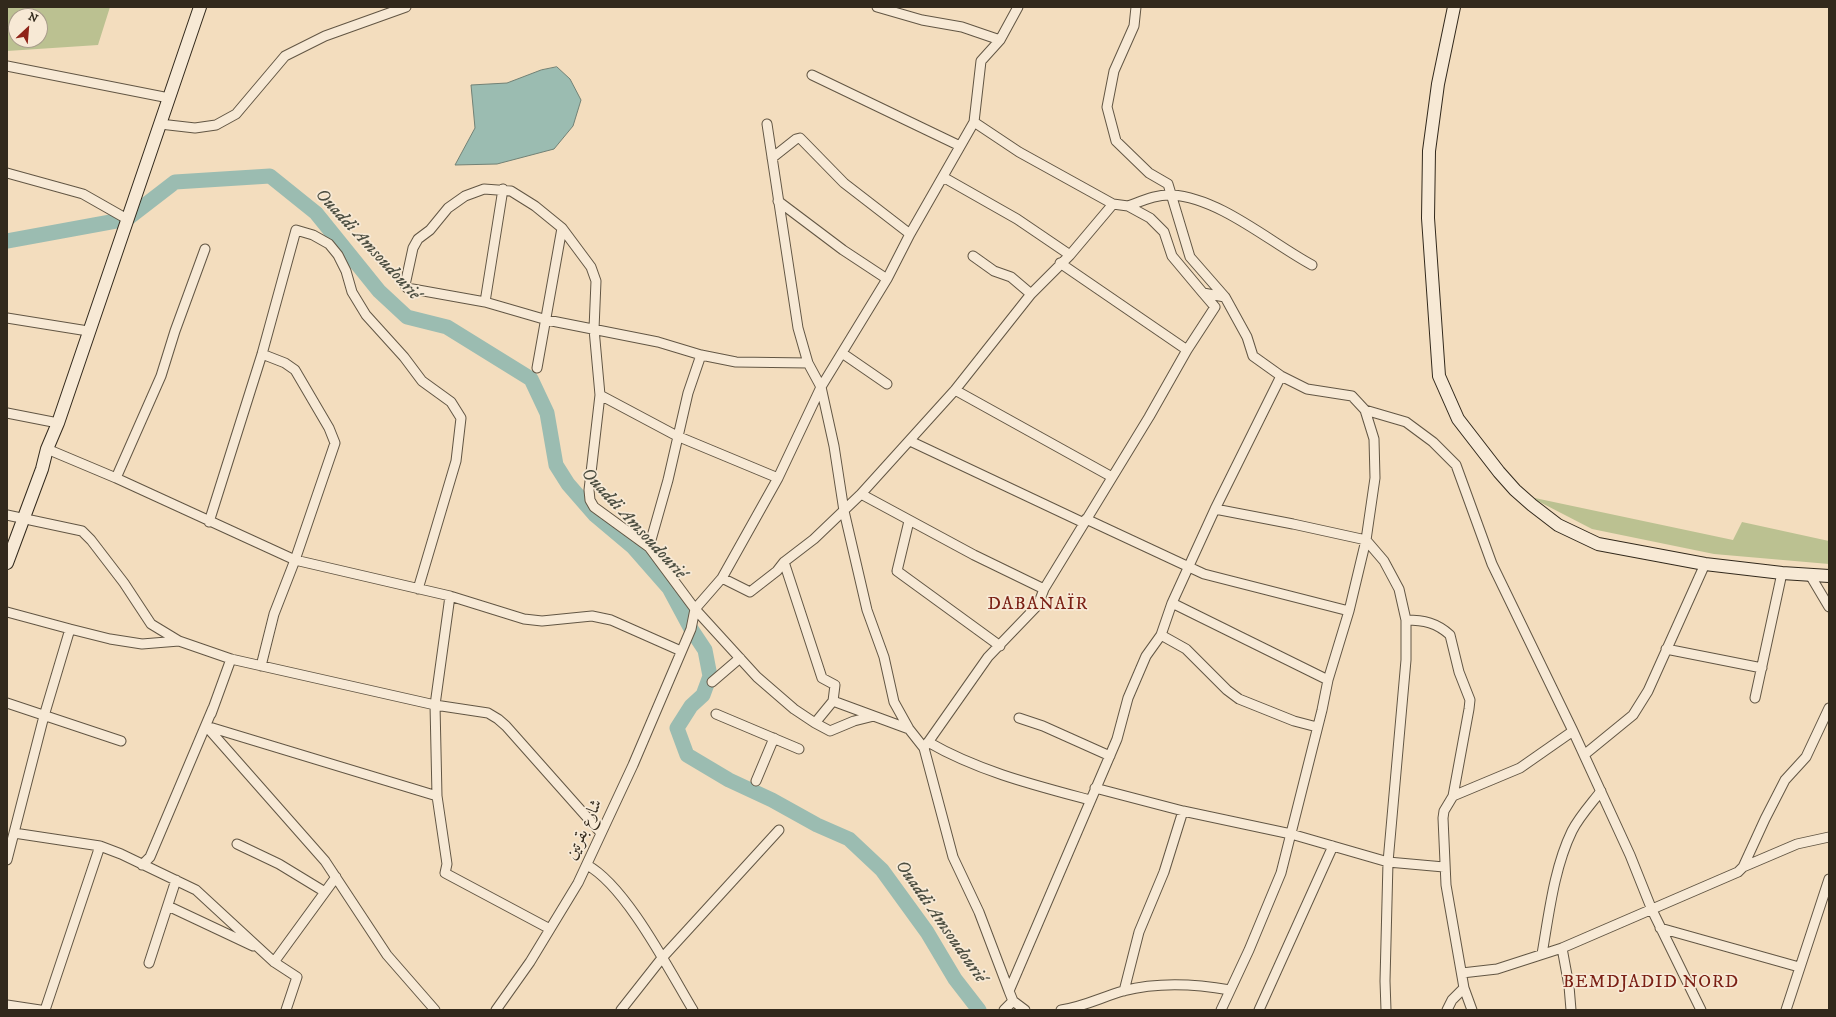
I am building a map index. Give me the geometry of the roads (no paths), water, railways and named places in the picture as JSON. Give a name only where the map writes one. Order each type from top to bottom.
[{"type":"main road","points":[[7,563],[42,469],[47,449],[58,423],[200,7]]},
{"type":"main road","points":[[1454,7],[1438,84],[1429,151],[1428,218],[1439,376],[1458,419],[1483,453],[1515,490],[1558,525],[1598,544],[1705,564],[1782,573],[1829,576]]},
{"type":"street","points":[[160,124],[195,128],[216,125],[236,114],[285,56],[325,36],[406,7]]},
{"type":"street","points":[[877,7],[922,20],[962,27],[1000,40]]},
{"type":"street","points":[[696,609],[722,578],[778,478],[821,387],[887,279],[910,234],[974,122],[981,61],[1000,40],[1018,7]]},
{"type":"street","points":[[1136,7],[1134,26],[1114,71],[1107,107],[1116,141],[1149,173],[1168,184],[1190,257],[1225,296],[1247,337],[1253,356],[1281,376],[1307,389],[1352,396],[1365,410],[1374,439],[1376,458],[1375,478],[1366,540],[1349,611],[1328,680],[1281,873],[1249,950],[1221,1010]]},
{"type":"street","points":[[7,66],[168,98]]},
{"type":"street","points":[[812,75],[960,146]]},
{"type":"street","points":[[974,122],[1019,152],[1113,204],[1128,206],[1150,218],[1164,232],[1172,256],[1215,307],[1187,350],[1044,589],[1038,605],[988,657],[926,745],[953,857],[979,912],[1013,1001],[1025,1010]]},
{"type":"street","points":[[767,124],[798,328],[808,363],[821,387],[834,446],[844,511],[868,610],[884,657],[894,702],[909,729],[926,745],[982,768],[1020,781],[1090,800]]},
{"type":"street","points":[[772,158],[796,139],[800,138],[844,183],[910,234]]},
{"type":"street","points":[[7,173],[83,194],[127,219]]},
{"type":"street","points":[[943,176],[1017,219],[1070,255]]},
{"type":"street","points":[[808,363],[736,362],[701,355],[658,342],[594,329],[547,320],[485,302],[407,288],[405,285],[413,248],[418,239],[430,230],[448,208],[465,196],[484,189],[503,189],[518,194],[562,228],[591,267],[596,281],[594,329],[600,395],[589,490],[590,500],[594,507],[649,547],[696,609],[773,693],[794,709],[830,731],[854,721],[874,716]]},
{"type":"street","points":[[485,302],[503,189]]},
{"type":"street","points":[[1128,206],[1148,198],[1171,195],[1188,197],[1226,213],[1312,265]]},
{"type":"street","points":[[778,201],[843,250],[887,279]]},
{"type":"street","points":[[722,578],[750,592],[777,571],[784,562],[814,539],[844,511],[910,441],[955,390],[1031,294],[1060,263],[1070,255],[1113,204]]},
{"type":"street","points":[[537,368],[547,320],[562,228]]},
{"type":"street","points":[[209,522],[262,354],[296,230],[313,235],[329,244],[338,255],[346,271],[352,292],[366,315],[404,357],[422,381],[451,402],[461,418],[456,461],[418,589]]},
{"type":"street","points":[[116,478],[161,376],[175,331],[205,249]]},
{"type":"street","points":[[973,256],[994,271],[1011,278],[1031,294]]},
{"type":"street","points":[[1060,263],[1187,350]]},
{"type":"street","points":[[1203,293],[1225,296]]},
{"type":"street","points":[[7,318],[88,332]]},
{"type":"street","points":[[842,353],[886,384]]},
{"type":"street","points":[[261,666],[274,614],[295,560],[335,443],[329,428],[295,370],[285,363],[262,354]]},
{"type":"street","points":[[649,547],[668,480],[688,393],[701,355]]},
{"type":"street","points":[[1009,991],[1117,739],[1128,698],[1146,656],[1161,635],[1172,603],[1215,509],[1281,376]]},
{"type":"street","points":[[955,390],[1112,477]]},
{"type":"street","points":[[600,395],[677,436],[778,478]]},
{"type":"street","points":[[1365,410],[1406,422],[1433,442],[1456,465],[1492,564],[1573,731],[1630,855],[1660,928],[1701,1010]]},
{"type":"street","points":[[7,413],[58,423]]},
{"type":"street","points":[[910,441],[1188,568],[1204,574],[1349,611]]},
{"type":"street","points":[[47,449],[116,478],[209,522],[295,560],[450,596],[524,619],[542,621],[592,616],[611,620],[680,651]]},
{"type":"street","points":[[861,494],[974,555],[1044,589]]},
{"type":"street","points":[[1215,509],[1366,540],[1384,562],[1399,589],[1406,620],[1406,660],[1388,862],[1384,981],[1386,1010]]},
{"type":"street","points":[[7,515],[82,531],[91,540],[124,583],[151,624],[179,641],[232,659],[261,666],[435,705],[488,713],[498,719],[601,833]]},
{"type":"street","points":[[909,521],[897,571],[1000,646]]},
{"type":"street","points":[[784,562],[822,678],[835,685],[834,701],[815,723]]},
{"type":"street","points":[[1584,755],[1632,715],[1648,691],[1705,564]]},
{"type":"street","points":[[1755,698],[1782,573]]},
{"type":"street","points":[[1810,575],[1829,607]]},
{"type":"street","points":[[450,596],[435,705],[437,796],[447,864],[445,874],[550,929]]},
{"type":"street","points":[[1172,603],[1328,680]]},
{"type":"street","name":"شارع بقرتين","points":[[496,1010],[530,962],[578,883],[634,765],[680,651],[691,629],[696,609]]},
{"type":"street","points":[[7,612],[110,639],[142,644],[179,641]]},
{"type":"street","points":[[1406,620],[1421,620],[1434,623],[1450,635],[1460,672],[1470,700],[1470,709],[1453,796],[1444,811],[1442,818],[1444,867],[1464,988],[1472,1010]]},
{"type":"street","points":[[7,860],[44,716],[70,629]]},
{"type":"street","points":[[1161,635],[1186,649],[1227,690],[1239,699],[1317,727]]},
{"type":"street","points":[[1666,649],[1762,668]]},
{"type":"street","points":[[712,682],[740,658]]},
{"type":"street","points":[[206,726],[232,659]]},
{"type":"street","points":[[834,701],[909,729]]},
{"type":"street","points":[[7,703],[120,741]]},
{"type":"street","points":[[142,865],[150,856],[213,708]]},
{"type":"street","points":[[1462,973],[1497,969],[1562,948],[1738,872],[1743,867],[1785,780],[1806,757],[1829,708]]},
{"type":"street","points":[[716,714],[799,749]]},
{"type":"street","points":[[1018,718],[1043,726],[1110,756]]},
{"type":"street","points":[[206,726],[437,796]]},
{"type":"street","points":[[206,726],[305,838],[336,877],[387,955],[435,1010]]},
{"type":"street","points":[[1453,796],[1520,768],[1573,731]]},
{"type":"street","points":[[756,781],[774,738]]},
{"type":"street","points":[[1095,788],[1183,811],[1291,834],[1388,862],[1444,867]]},
{"type":"street","points":[[1542,954],[1553,897],[1572,831],[1601,791]]},
{"type":"street","points":[[1124,991],[1139,932],[1164,872],[1183,811]]},
{"type":"street","points":[[621,1010],[662,958],[779,830]]},
{"type":"street","points":[[14,833],[100,846],[122,854],[196,890],[274,962],[297,977],[286,1010]]},
{"type":"street","points":[[1743,867],[1797,844],[1829,837]]},
{"type":"street","points":[[237,844],[279,864],[324,892]]},
{"type":"street","points":[[45,1010],[100,846]]},
{"type":"street","points":[[1259,1010],[1332,846]]},
{"type":"street","points":[[586,865],[609,882],[637,918],[693,1010]]},
{"type":"street","points":[[274,962],[336,877]]},
{"type":"street","points":[[1786,1010],[1829,879]]},
{"type":"street","points":[[149,963],[176,880]]},
{"type":"street","points":[[168,906],[262,950]]},
{"type":"street","points":[[1660,928],[1799,967]]},
{"type":"street","points":[[1562,948],[1569,986],[1571,1010]]},
{"type":"street","points":[[1061,1010],[1075,1009],[1124,991],[1157,986],[1210,986],[1230,990]]},
{"type":"street","points":[[1447,1010],[1452,1000],[1464,988]]},
{"type":"street","points":[[1004,1010],[1013,1001]]},
{"type":"street","points":[[7,1005],[40,1010]]},
{"type":"water","points":[[557,67],[570,79],[581,100],[573,126],[554,149],[497,164],[455,165],[475,128],[471,85],[507,83],[541,70]]},
{"type":"waterway","name":"Ouaddi Amsoudourié","points":[[7,241],[127,219],[175,182],[270,176],[316,213],[379,291],[407,317],[447,327],[531,379],[547,413],[556,465],[568,484],[595,515],[633,547],[669,588],[691,629],[705,650],[710,676],[703,695],[691,706],[677,728],[687,755],[729,780],[772,800],[817,825],[849,839],[882,870],[927,932],[955,979],[979,1010]]},
{"type":"district","name":"DABANAÏR","points":[[1038,605]]},
{"type":"district","name":"BEMDJADID NORD","points":[[1651,983]]}]
